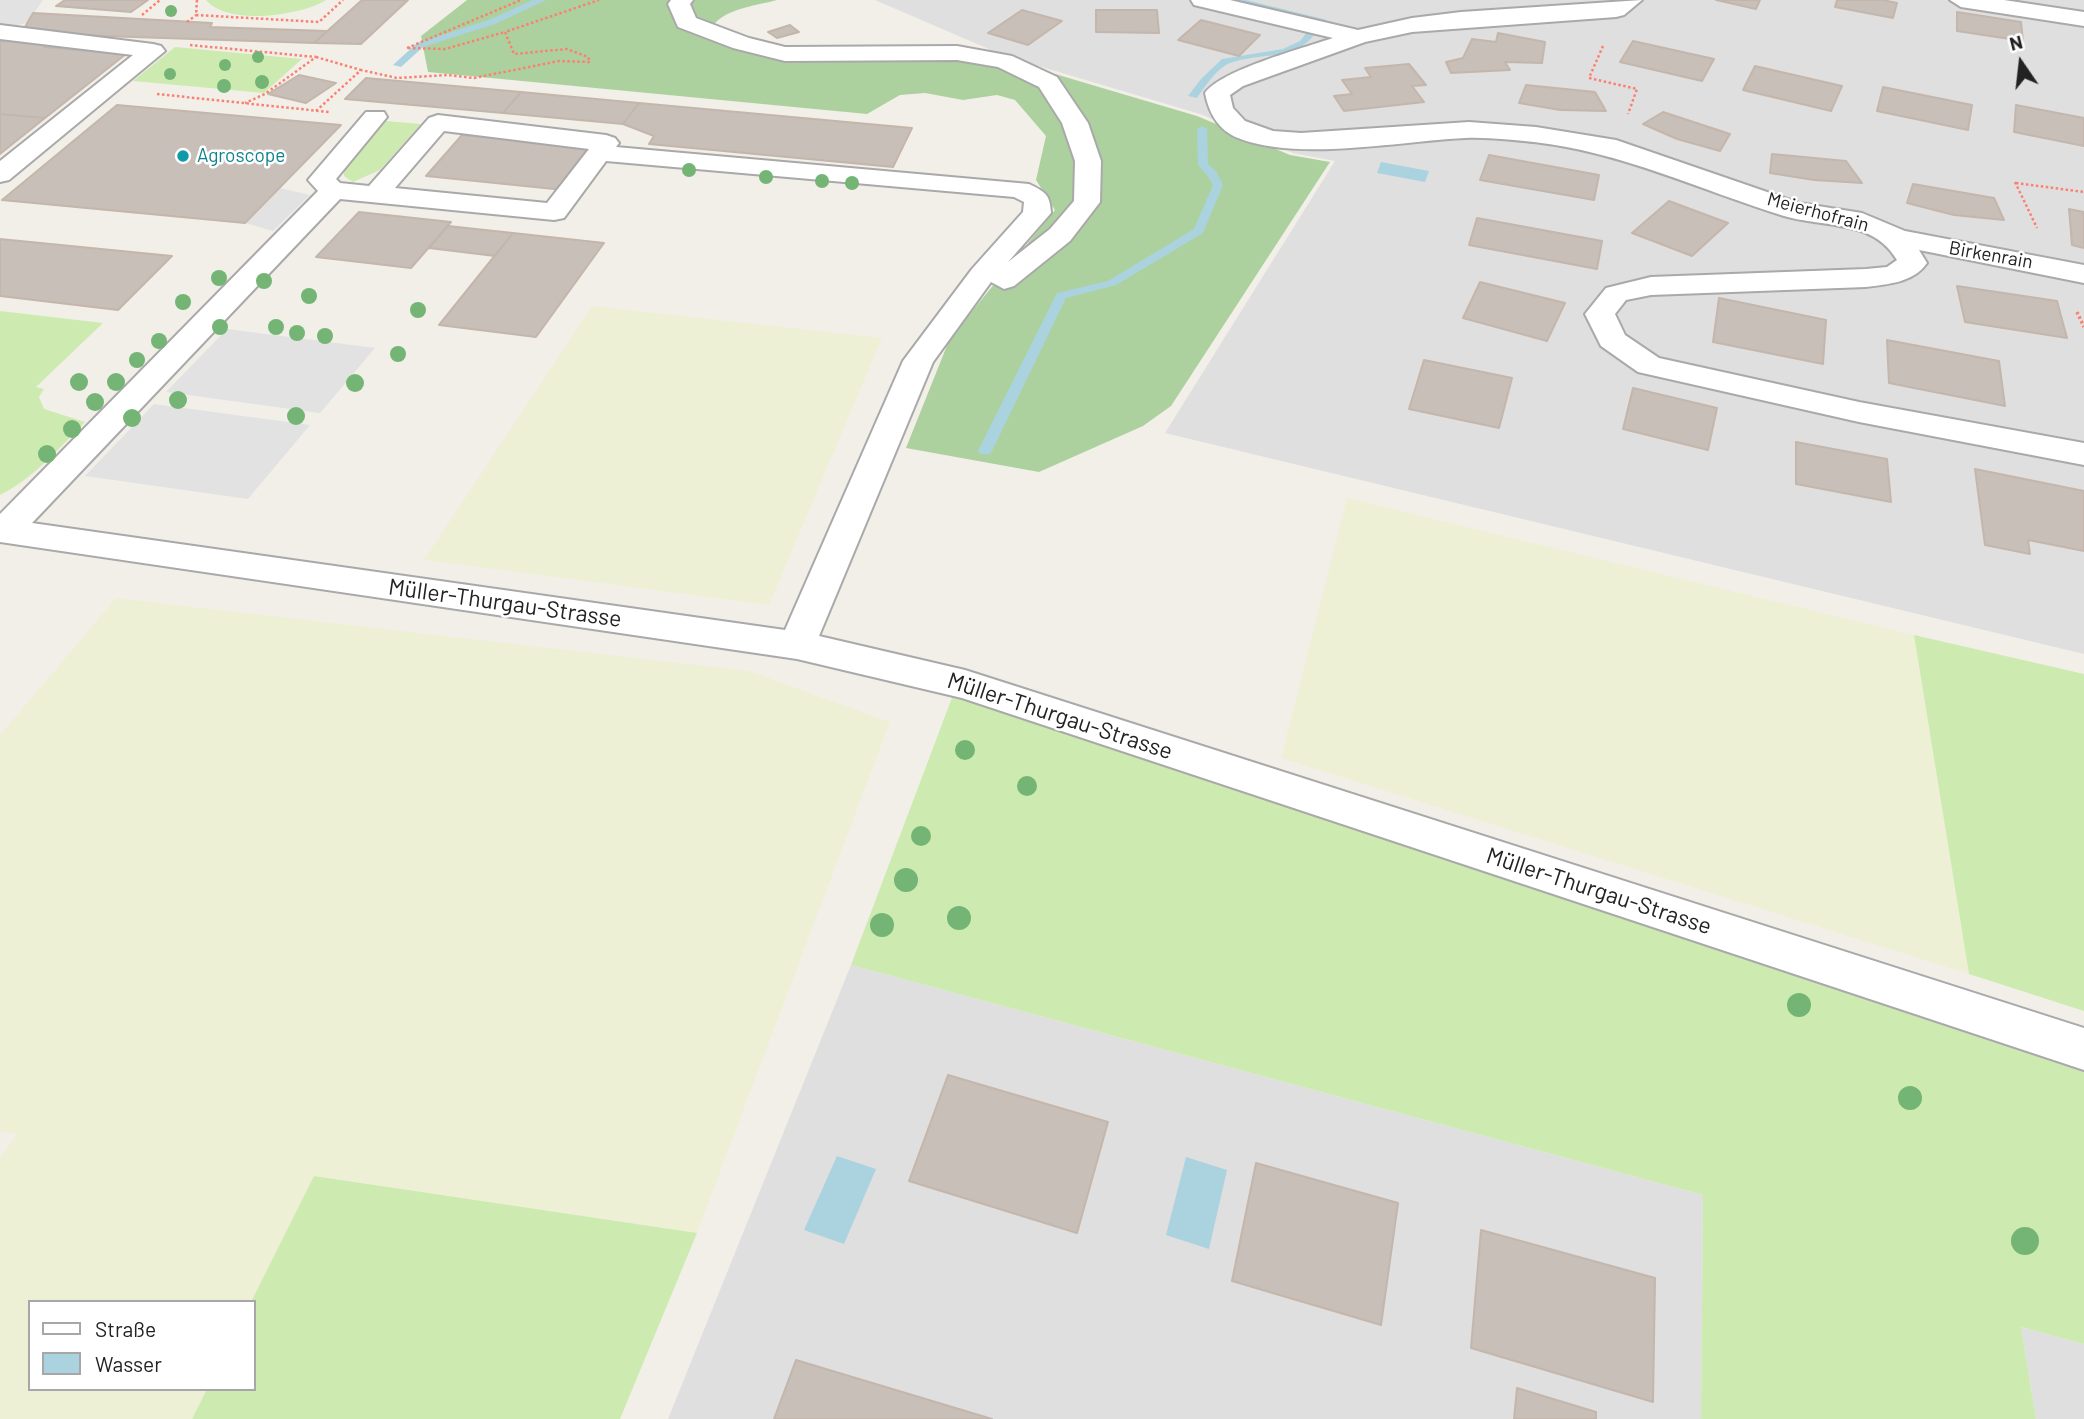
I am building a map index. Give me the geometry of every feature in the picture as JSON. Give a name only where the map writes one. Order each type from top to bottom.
[{"type":"street","points":[[682,0],[680,4],[686,22],[741,43],[785,54],[957,53],[1004,61],[1048,82],[1075,123],[1088,161],[1087,202],[1060,235],[941,327]]},
{"type":"street","name":"Meierhofrain","points":[[1202,0],[1358,37]]},
{"type":"street","name":"Meierhofrain","points":[[1631,0],[1616,10],[1461,19],[1358,37],[1234,81],[1217,93],[1219,107],[1230,125],[1274,139],[1301,141],[1469,130],[1536,135],[1616,148],[1794,210],[1852,219],[1898,238],[1913,263],[1895,274],[1866,278],[1651,286],[1616,294],[1600,314],[1612,340],[1649,365],[1859,412],[2084,454]]},
{"type":"street","points":[[1961,0],[2084,19]]},
{"type":"street","points":[[0,32],[153,51],[0,174]]},
{"type":"street","points":[[375,117],[321,180],[333,190],[555,212],[606,143],[438,123],[376,194]]},
{"type":"street","points":[[600,153],[1020,190],[1037,198],[1037,213],[941,327],[918,361],[797,645]]},
{"type":"street","points":[[2,531],[333,190]]},
{"type":"street","name":"Birkenrain","points":[[1898,238],[2055,266],[2084,274]]},
{"type":"street","name":"Müller-Thurgau-Strasse","points":[[2,531],[797,645],[965,684],[2084,1049]]},
{"type":"path","points":[[196,15],[197,0]]},
{"type":"path","points":[[187,22],[196,15],[319,22],[343,0]]},
{"type":"path","points":[[521,0],[407,48],[425,51],[449,49],[599,0]]},
{"type":"path","points":[[187,45],[316,57],[397,78],[448,75],[474,78],[559,61],[590,62],[588,57],[567,49],[513,54],[505,32]]},
{"type":"path","points":[[1607,38],[1589,78],[1637,89],[1616,148]]},
{"type":"path","points":[[242,104],[265,94],[316,57]]},
{"type":"path","points":[[316,111],[361,70]]},
{"type":"path","points":[[108,89],[375,117]]},
{"type":"path","points":[[2015,182],[2084,192]]},
{"type":"shaded area","points":[[0,0],[43,0],[27,23],[0,28]]},
{"type":"shaded area","points":[[875,0],[2084,0],[2084,654],[1165,433],[1335,161],[1293,153],[1200,114],[1005,56]]},
{"type":"shaded area","points":[[280,188],[310,195],[273,231],[245,223]]},
{"type":"shaded area","points":[[227,329],[375,348],[320,413],[166,392]]},
{"type":"shaded area","points":[[154,404],[310,425],[248,499],[85,476]]},
{"type":"shaded area","points":[[851,965],[1703,1195],[1701,1419],[668,1419]]},
{"type":"shaded area","points":[[2021,1327],[2084,1344],[2084,1419],[2036,1419]]},
{"type":"green space","points":[[206,0],[326,0],[315,6],[283,14],[247,16],[216,8]]},
{"type":"green space","points":[[467,0],[777,0],[726,15],[711,28],[707,38],[773,58],[1001,58],[1197,116],[1290,155],[1330,162],[1171,406],[1143,426],[1039,472],[906,448],[950,338],[1055,210],[1036,180],[1046,136],[1015,100],[997,95],[963,100],[925,93],[900,95],[867,114],[428,72],[421,36]]},
{"type":"green space","points":[[175,47],[302,59],[264,93],[133,81]]},
{"type":"green space","points":[[386,121],[421,124],[380,170],[353,182],[344,176],[344,165]]},
{"type":"green space","points":[[592,306],[882,338],[769,605],[424,560]]},
{"type":"green space","points":[[0,311],[103,323],[36,387],[44,389],[39,397],[44,409],[85,422],[35,472],[0,495]]},
{"type":"green space","points":[[1347,498],[1914,635],[1969,974],[1281,758]]},
{"type":"green space","points":[[116,598],[749,671],[890,722],[697,1233],[314,1176],[252,1300],[28,1300],[28,1391],[206,1391],[192,1419],[0,1419],[0,1158],[17,1134],[0,1131],[0,735]]},
{"type":"green space","points":[[1914,635],[2084,674],[2084,1011],[1969,974]]},
{"type":"green space","points":[[953,695],[2084,1072],[2084,1344],[2021,1327],[2036,1419],[1701,1419],[1703,1195],[851,965]]},
{"type":"green space","points":[[314,1176],[697,1233],[620,1419],[192,1419],[206,1391],[256,1391],[256,1300],[252,1300]]},
{"type":"water","points":[[1381,162],[1429,171],[1425,182],[1377,173]]},
{"type":"water","points":[[837,1156],[876,1169],[844,1244],[804,1230]]},
{"type":"water","points":[[1186,1157],[1227,1170],[1209,1249],[1166,1235]]},
{"type":"building","points":[[65,0],[148,0],[131,12],[56,6]]},
{"type":"building","points":[[362,0],[408,0],[361,44],[314,43]]},
{"type":"building","points":[[1716,0],[1760,0],[1756,9]]},
{"type":"building","points":[[1837,0],[1883,0],[1897,3],[1893,18],[1835,7]]},
{"type":"building","points":[[1022,10],[1062,21],[1028,45],[988,33]]},
{"type":"building","points":[[1096,10],[1157,10],[1159,33],[1096,32]]},
{"type":"building","points":[[1957,12],[2021,22],[2023,41],[1957,31]]},
{"type":"building","points":[[33,13],[212,23],[210,27],[327,31],[314,43],[43,34],[25,27]]},
{"type":"building","points":[[1201,20],[1260,35],[1239,56],[1178,40]]},
{"type":"building","points":[[790,25],[799,32],[777,38],[768,32]]},
{"type":"building","points":[[1498,33],[1545,42],[1542,63],[1505,62],[1510,70],[1451,73],[1446,62],[1463,58],[1472,39],[1496,42]]},
{"type":"building","points":[[9,38],[52,42],[44,47],[126,54],[45,118],[0,114],[0,42]]},
{"type":"building","points":[[1633,41],[1714,59],[1702,81],[1620,62]]},
{"type":"building","points":[[1409,64],[1426,85],[1412,86],[1424,102],[1344,111],[1334,96],[1352,94],[1342,80],[1371,77],[1365,68]]},
{"type":"building","points":[[1755,66],[1842,86],[1831,111],[1743,90]]},
{"type":"building","points":[[299,75],[336,83],[306,103],[268,94]]},
{"type":"building","points":[[366,78],[521,92],[503,113],[345,99]]},
{"type":"building","points":[[1526,85],[1595,92],[1606,111],[1560,110],[1519,103]]},
{"type":"building","points":[[1883,87],[1972,105],[1968,130],[1877,111]]},
{"type":"building","points":[[521,92],[639,103],[623,124],[503,113]]},
{"type":"building","points":[[639,103],[912,128],[893,167],[649,144],[654,136],[623,124]]},
{"type":"building","name":"Agroscope","points":[[117,105],[341,125],[245,223],[2,200]]},
{"type":"building","points":[[2016,105],[2084,118],[2084,146],[2014,132]]},
{"type":"building","points":[[1663,112],[1730,134],[1720,151],[1677,139],[1643,124]]},
{"type":"building","points":[[0,114],[45,118],[0,154]]},
{"type":"building","points":[[462,135],[596,147],[564,190],[426,176]]},
{"type":"building","points":[[1772,154],[1846,161],[1862,183],[1814,180],[1770,173]]},
{"type":"building","points":[[1489,155],[1599,175],[1594,200],[1480,180]]},
{"type":"building","points":[[1913,184],[1994,198],[2004,220],[1954,215],[1907,203]]},
{"type":"building","points":[[1669,201],[1728,223],[1692,256],[1632,233]]},
{"type":"building","points":[[2069,209],[2084,212],[2084,248],[2072,245]]},
{"type":"building","points":[[359,212],[451,222],[411,268],[316,257]]},
{"type":"building","points":[[1477,218],[1602,241],[1597,269],[1469,245]]},
{"type":"building","points":[[448,226],[513,233],[495,256],[429,248]]},
{"type":"building","points":[[513,233],[604,243],[536,337],[439,325]]},
{"type":"building","points":[[0,239],[172,256],[118,310],[0,296]]},
{"type":"building","points":[[1480,282],[1565,303],[1547,341],[1463,318]]},
{"type":"building","points":[[1957,286],[2057,301],[2067,338],[1965,322]]},
{"type":"building","points":[[1719,298],[1826,320],[1823,364],[1713,342]]},
{"type":"building","points":[[1887,340],[1999,361],[2005,406],[1889,383]]},
{"type":"building","points":[[1424,360],[1512,378],[1499,428],[1409,409]]},
{"type":"building","points":[[1633,388],[1717,408],[1708,450],[1623,429]]},
{"type":"building","points":[[1796,442],[1887,459],[1891,502],[1796,484]]},
{"type":"building","points":[[1975,469],[2084,491],[2084,551],[2028,540],[2030,554],[1985,545]]},
{"type":"building","points":[[948,1075],[1108,1122],[1077,1233],[909,1181]]},
{"type":"building","points":[[1256,1163],[1398,1203],[1381,1325],[1232,1281]]},
{"type":"building","points":[[1481,1230],[1655,1278],[1653,1402],[1471,1348]]},
{"type":"building","points":[[796,1360],[992,1419],[774,1419]]},
{"type":"building","points":[[1517,1388],[1596,1412],[1596,1419],[1514,1419]]},
{"type":"waterway","points":[[398,65],[420,45],[492,22],[541,0]]},
{"type":"waterway","points":[[1241,0],[1242,3],[1322,20]]},
{"type":"waterway","points":[[1193,96],[1225,61],[1285,51],[1303,43],[1310,34]]},
{"type":"waterway","points":[[985,451],[1061,296],[1112,283],[1199,231],[1218,185],[1212,173],[1203,165],[1202,129]]},
{"type":"place","name":"Agroscope","points":[[183,156]]}]
